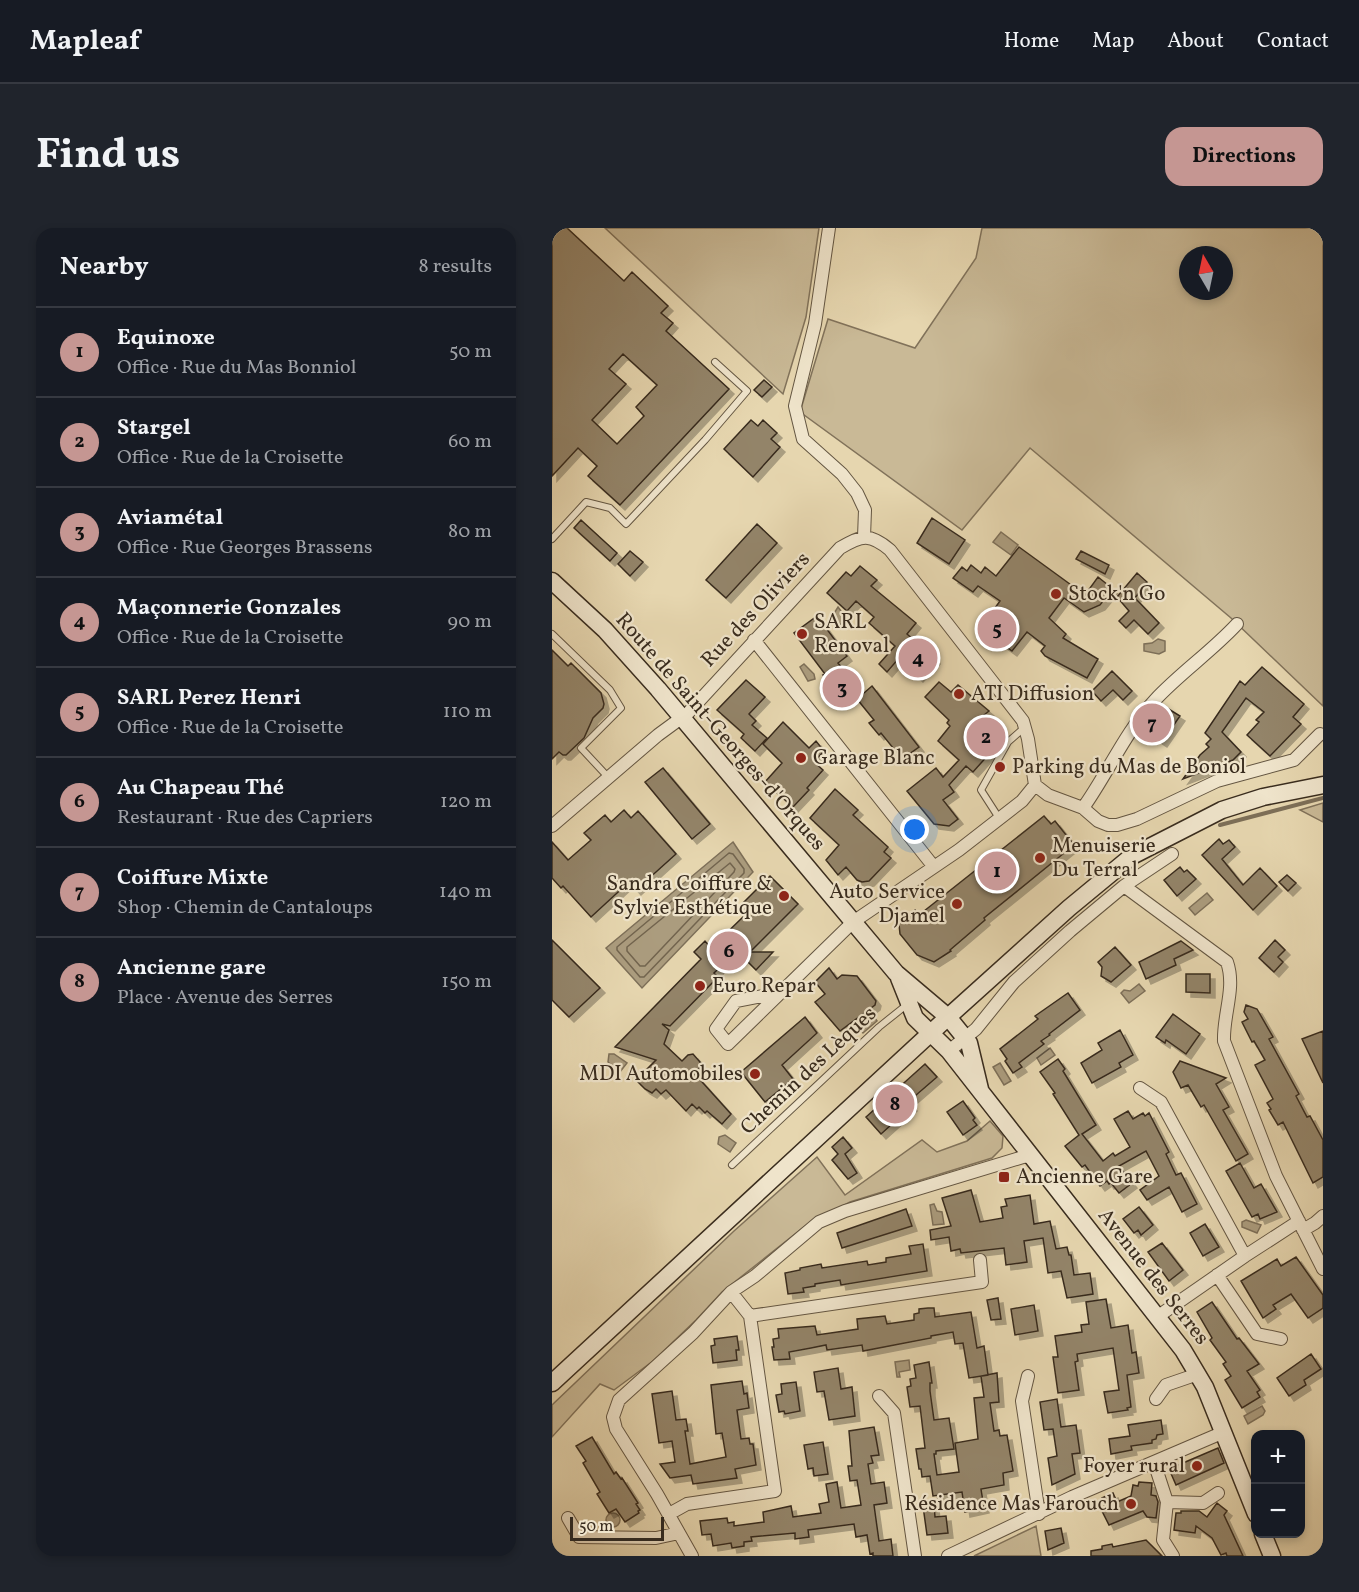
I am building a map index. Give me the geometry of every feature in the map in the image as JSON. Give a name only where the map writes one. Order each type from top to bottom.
[{"type":"street","points":[[829,228],[815,324],[795,406],[803,439],[842,474],[857,493],[865,510],[864,537],[879,540],[890,550],[1026,727],[1035,785],[1048,795],[1083,808],[1098,821],[1108,825],[1128,822],[1217,781],[1294,760],[1320,734]]},
{"type":"street","name":"Rue des Oliviers","points":[[552,826],[701,699],[840,548],[864,537]]},
{"type":"street","name":"Route de Saint-Georges-d'Orques","points":[[552,581],[605,630],[896,973],[948,1017]]},
{"type":"street","points":[[1083,808],[1132,728],[1151,705],[1218,645],[1237,624]]},
{"type":"street","points":[[754,640],[934,867]]},
{"type":"street","points":[[783,992],[736,1001],[716,1029],[728,1044],[783,992],[853,922],[999,819],[1022,801],[1035,785]]},
{"type":"street","points":[[552,1383],[948,1017],[1069,908],[1132,856],[1222,810],[1263,797],[1323,785]]},
{"type":"street","points":[[949,1051],[976,1029],[1014,982],[1070,931],[1124,886],[1172,854]]},
{"type":"street","points":[[1124,886],[1227,962],[1231,975],[1223,1027],[1224,1041],[1276,1176],[1323,1269]]},
{"type":"street","name":"Route de Saint-Georges-d'Orques","points":[[896,973],[915,1018],[930,1034]]},
{"type":"street","name":"Avenue des Serres","points":[[948,1017],[969,1043],[980,1089]]},
{"type":"street","name":"Avenue des Serres","points":[[930,1034],[949,1051],[980,1089],[1183,1350],[1198,1374],[1251,1501]]},
{"type":"street","points":[[1140,1088],[1161,1102],[1245,1256]]},
{"type":"street","points":[[692,1556],[669,1514],[616,1429],[613,1417],[619,1400],[693,1333],[731,1292],[755,1276],[807,1231],[830,1217],[1032,1156]]},
{"type":"street","points":[[1157,1317],[1245,1256],[1301,1226],[1316,1223],[1323,1216]]},
{"type":"street","points":[[750,1316],[982,1282],[980,1260]]},
{"type":"street","points":[[1217,1275],[1257,1334],[1281,1339]]},
{"type":"street","points":[[669,1514],[687,1504],[775,1491],[750,1316],[731,1292]]},
{"type":"street","points":[[1156,1399],[1166,1385],[1198,1374]]},
{"type":"street","points":[[1028,1376],[1022,1401],[1039,1514]]},
{"type":"street","points":[[879,1396],[894,1413],[915,1556]]},
{"type":"street","points":[[948,1556],[1072,1497],[1224,1432]]},
{"type":"street","points":[[1154,1462],[1167,1502],[1163,1540],[1173,1556]]},
{"type":"street","points":[[1167,1502],[1203,1503],[1218,1493]]},
{"type":"street","points":[[568,1518],[579,1537],[656,1538],[679,1533]]},
{"type":"street","points":[[1265,1538],[1272,1556]]},
{"type":"lane","points":[[552,539],[586,502],[610,507],[626,524],[705,440],[747,391],[715,362]]},
{"type":"lane","points":[[552,634],[610,690],[621,708],[581,748],[608,777]]},
{"type":"lane","points":[[999,819],[981,790],[1008,742],[1026,727]]},
{"type":"lane","name":"Chemin des Lèques","points":[[732,1165],[879,1027],[909,1003]]},
{"type":"shaded area","points":[[605,228],[819,228],[806,317],[783,394]]},
{"type":"shaded area","points":[[982,228],[1323,228],[1323,706],[1231,618],[1030,448],[962,530],[800,412],[828,319],[915,348],[976,258]]},
{"type":"shaded area","points":[[1323,803],[1323,822],[1300,810]]},
{"type":"shaded area","points":[[990,1121],[1003,1136],[1002,1148],[992,1158],[850,1202],[804,1227],[722,1292],[653,1361],[614,1390],[600,1384],[552,1437],[552,1405],[734,1231],[817,1157],[845,1195],[922,1140],[937,1152],[967,1141]]},
{"type":"shaded area","points":[[1036,1526],[1041,1556],[974,1556]]},
{"type":"water","points":[[1001,532],[1018,545],[1011,555],[993,542]]},
{"type":"water","points":[[838,607],[849,622],[843,628],[833,615]]},
{"type":"water","points":[[1158,639],[1165,641],[1165,651],[1159,654],[1144,651],[1144,644]]},
{"type":"water","points":[[804,664],[814,674],[815,679],[808,681],[800,667]]},
{"type":"water","points":[[733,842],[753,872],[642,988],[606,948]]},
{"type":"water","points":[[1207,893],[1213,900],[1195,915],[1189,908]]},
{"type":"water","points":[[1139,984],[1145,991],[1129,1003],[1121,993],[1124,990],[1130,991]]},
{"type":"water","points":[[872,1014],[877,1021],[863,1033],[856,1023]]},
{"type":"water","points":[[1050,1048],[1055,1055],[1041,1065],[1037,1058]]},
{"type":"water","points":[[609,1054],[614,1054],[627,1063],[620,1072],[608,1062]]},
{"type":"water","points":[[1000,1063],[1011,1081],[1004,1085],[993,1067]]},
{"type":"water","points":[[725,1135],[736,1143],[730,1152],[718,1144],[719,1137]]},
{"type":"water","points":[[934,1204],[937,1211],[942,1212],[944,1224],[933,1225],[930,1205]]},
{"type":"water","points":[[1246,1220],[1261,1225],[1257,1233],[1242,1227],[1242,1222]]},
{"type":"water","points":[[909,1360],[910,1370],[899,1372],[900,1377],[897,1377],[895,1362]]},
{"type":"water","points":[[1262,1406],[1265,1411],[1263,1415],[1248,1424],[1244,1416]]},
{"type":"water","points":[[613,1513],[618,1515],[620,1520],[618,1525],[613,1527],[608,1525],[606,1520],[608,1515]]},
{"type":"building","points":[[552,228],[567,228],[624,281],[632,272],[668,306],[661,313],[673,323],[666,331],[729,389],[620,505],[588,476],[597,466],[578,448],[552,476]],"holes":[[[623,354],[657,385],[636,407],[644,416],[617,444],[592,420],[626,384],[609,369]]]},
{"type":"building","points":[[764,380],[772,387],[762,397],[754,390]]},
{"type":"building","points":[[751,420],[758,426],[763,420],[777,433],[771,439],[780,447],[753,477],[724,449]]},
{"type":"building","points":[[932,518],[965,540],[949,564],[917,543]]},
{"type":"building","points":[[581,520],[617,553],[610,561],[574,528]]},
{"type":"building","points":[[757,524],[777,543],[726,598],[706,580]]},
{"type":"building","points":[[1019,547],[1085,595],[1098,577],[1113,589],[1100,605],[1084,612],[1064,598],[1049,618],[1066,634],[1063,638],[1098,659],[1087,678],[1045,656],[1041,651],[1045,646],[1027,632],[1012,651],[986,632],[1000,613],[995,608],[1000,601],[978,586],[973,592],[953,578],[962,567],[967,571],[971,565],[981,573],[985,567],[996,576]]},
{"type":"building","points":[[630,551],[643,562],[630,576],[618,564]]},
{"type":"building","points":[[1081,551],[1109,565],[1105,574],[1076,559]]},
{"type":"building","points":[[860,566],[877,580],[871,586],[916,623],[907,634],[935,659],[918,677],[899,658],[887,672],[879,664],[895,646],[869,623],[874,617],[856,601],[847,611],[827,593],[846,572],[851,576]]},
{"type":"building","points":[[1137,573],[1147,582],[1135,598],[1159,623],[1148,634],[1134,620],[1126,628],[1119,621],[1129,611],[1117,597]]},
{"type":"building","points":[[817,616],[847,656],[838,663],[858,687],[845,699],[823,675],[825,674],[794,633]]},
{"type":"building","points":[[552,650],[568,666],[571,663],[601,693],[604,704],[593,718],[584,738],[566,755],[559,752],[552,759]]},
{"type":"building","points":[[1262,667],[1304,704],[1293,717],[1301,724],[1270,756],[1247,735],[1259,722],[1256,720],[1264,712],[1246,698],[1222,732],[1241,752],[1233,760],[1183,779],[1200,755],[1209,747],[1206,744],[1211,739],[1205,733],[1240,681],[1245,685]]},
{"type":"building","points":[[1112,671],[1132,691],[1123,700],[1113,690],[1101,701],[1092,691]]},
{"type":"building","points":[[746,680],[765,697],[749,714],[756,721],[752,725],[767,738],[755,751],[741,738],[744,734],[717,710]]},
{"type":"building","points":[[939,682],[951,692],[958,685],[989,711],[984,715],[1006,735],[973,772],[966,766],[949,785],[954,792],[943,800],[958,819],[949,826],[934,824],[907,791],[936,768],[943,777],[959,760],[938,741],[950,726],[947,723],[949,720],[925,697]]},
{"type":"building","points":[[872,686],[919,747],[902,759],[881,733],[879,735],[869,723],[874,720],[857,699]]},
{"type":"building","points":[[1162,705],[1180,716],[1162,742],[1144,730]]},
{"type":"building","points":[[783,722],[809,748],[816,741],[824,751],[814,762],[823,770],[793,807],[765,782],[782,763],[763,744]]},
{"type":"building","points":[[663,768],[710,824],[692,839],[645,782]]},
{"type":"building","points":[[835,789],[858,810],[853,815],[888,847],[884,852],[891,858],[869,881],[857,880],[846,867],[838,875],[826,860],[839,845],[810,818]]},
{"type":"building","points":[[624,810],[631,818],[638,811],[676,854],[636,890],[629,882],[591,917],[563,886],[561,888],[552,878],[552,842],[568,860],[591,840],[584,833],[605,815],[611,822]]},
{"type":"building","points":[[1044,816],[1051,824],[1055,821],[1074,845],[984,918],[985,920],[951,951],[934,962],[917,955],[900,934],[899,924],[915,910],[919,915]]},
{"type":"building","points":[[1219,839],[1223,844],[1229,840],[1235,847],[1222,859],[1243,885],[1260,868],[1277,886],[1253,910],[1202,855]]},
{"type":"building","points":[[1180,867],[1196,879],[1177,896],[1164,880]]},
{"type":"building","points":[[1287,875],[1296,883],[1288,891],[1279,882]]},
{"type":"building","points":[[770,876],[798,904],[750,952],[773,952],[756,970],[737,951],[714,973],[718,977],[670,1026],[662,1024],[669,1030],[664,1044],[682,1061],[688,1055],[693,1054],[700,1062],[700,1067],[694,1073],[731,1114],[722,1124],[707,1111],[705,1113],[692,1104],[686,1111],[666,1090],[661,1094],[656,1089],[652,1093],[645,1089],[636,1080],[656,1060],[615,1047],[701,959],[694,952],[705,941],[711,948],[744,916],[737,909]]},
{"type":"building","points":[[552,940],[600,988],[569,1017],[552,1000]]},
{"type":"building","points":[[1275,940],[1285,950],[1278,957],[1283,962],[1274,972],[1259,958]]},
{"type":"building","points":[[1181,941],[1193,950],[1174,959],[1176,965],[1146,979],[1139,962]]},
{"type":"building","points":[[1115,947],[1131,965],[1111,982],[1101,976],[1102,967],[1098,962]]},
{"type":"building","points":[[829,968],[837,979],[842,975],[857,976],[876,1001],[875,1005],[840,1031],[815,1002],[825,994],[815,982]]},
{"type":"building","points":[[1186,974],[1210,974],[1210,993],[1186,992]]},
{"type":"building","points":[[1068,993],[1080,1010],[1041,1041],[1044,1044],[1019,1063],[1022,1067],[1013,1073],[1000,1049],[1038,1019],[1035,1016]]},
{"type":"building","points":[[1246,1005],[1257,1009],[1273,1037],[1269,1039],[1299,1094],[1296,1096],[1323,1140],[1323,1177],[1313,1183],[1283,1122],[1278,1125],[1269,1110],[1271,1109],[1267,1103],[1273,1099],[1255,1065],[1265,1060],[1254,1041],[1252,1042],[1242,1022],[1248,1019],[1244,1012]]},
{"type":"building","points":[[1173,1014],[1200,1034],[1186,1054],[1166,1040],[1165,1043],[1156,1037]]},
{"type":"building","points":[[805,1017],[817,1033],[782,1065],[793,1079],[765,1102],[741,1072]]},
{"type":"building","points":[[1120,1030],[1133,1055],[1119,1063],[1121,1067],[1092,1083],[1081,1063],[1102,1050],[1098,1043]]},
{"type":"building","points":[[1323,1031],[1323,1083],[1302,1039]]},
{"type":"building","points":[[1058,1059],[1096,1125],[1082,1134],[1103,1161],[1113,1153],[1115,1156],[1130,1147],[1114,1119],[1128,1111],[1133,1119],[1143,1113],[1145,1116],[1149,1113],[1169,1152],[1166,1154],[1176,1175],[1181,1173],[1197,1204],[1182,1212],[1169,1187],[1147,1200],[1140,1190],[1159,1176],[1146,1151],[1119,1166],[1132,1183],[1119,1193],[1107,1181],[1100,1186],[1085,1165],[1082,1167],[1065,1146],[1079,1135],[1040,1072]]},
{"type":"building","points":[[1180,1061],[1226,1078],[1216,1084],[1229,1107],[1223,1110],[1248,1154],[1236,1161],[1204,1105],[1201,1107],[1188,1085],[1181,1088],[1173,1072]]},
{"type":"building","points":[[925,1064],[937,1077],[908,1102],[912,1106],[881,1134],[866,1117]]},
{"type":"building","points":[[963,1101],[977,1125],[963,1135],[947,1112]]},
{"type":"building","points":[[843,1137],[852,1148],[845,1154],[857,1173],[848,1179],[832,1160],[838,1154],[832,1147]]},
{"type":"building","points":[[1240,1163],[1254,1188],[1261,1184],[1277,1212],[1260,1219],[1258,1214],[1252,1217],[1226,1171]]},
{"type":"building","points":[[971,1190],[980,1222],[1003,1218],[1001,1207],[1007,1206],[1005,1199],[1030,1195],[1034,1224],[1050,1221],[1056,1249],[1067,1247],[1071,1255],[1074,1275],[1090,1273],[1093,1294],[1067,1298],[1061,1271],[1048,1273],[1043,1238],[1024,1241],[1027,1262],[1006,1265],[1004,1248],[961,1253],[960,1249],[951,1251],[949,1237],[931,1240],[930,1230],[951,1226],[942,1198]]},
{"type":"building","points":[[1139,1207],[1153,1225],[1141,1235],[1138,1230],[1134,1233],[1123,1219]]},
{"type":"building","points":[[906,1209],[912,1226],[842,1248],[837,1233]]},
{"type":"building","points":[[1205,1224],[1219,1247],[1203,1256],[1190,1233]]},
{"type":"building","points":[[1162,1243],[1183,1270],[1169,1281],[1148,1252]]},
{"type":"building","points":[[923,1244],[927,1271],[841,1285],[840,1280],[815,1284],[815,1286],[803,1288],[804,1292],[788,1294],[785,1273],[821,1264],[822,1268],[867,1261],[868,1265],[886,1262],[886,1258],[911,1254],[909,1246]]},
{"type":"building","points":[[1296,1257],[1323,1295],[1323,1308],[1308,1318],[1291,1294],[1273,1305],[1276,1309],[1263,1318],[1241,1281],[1277,1259],[1281,1266]]},
{"type":"building","points":[[998,1298],[1001,1319],[991,1320],[987,1300]]},
{"type":"building","points":[[1106,1299],[1111,1328],[1128,1325],[1132,1353],[1136,1352],[1139,1373],[1127,1375],[1131,1407],[1127,1408],[1128,1410],[1108,1413],[1104,1392],[1119,1390],[1113,1348],[1077,1354],[1078,1361],[1075,1362],[1079,1390],[1058,1393],[1053,1357],[1058,1357],[1055,1336],[1082,1332],[1081,1325],[1089,1324],[1086,1302]]},
{"type":"building","points":[[1212,1302],[1237,1339],[1239,1338],[1259,1364],[1247,1371],[1260,1390],[1257,1392],[1260,1397],[1242,1408],[1225,1380],[1231,1376],[1223,1364],[1226,1362],[1210,1340],[1212,1338],[1197,1312]]},
{"type":"building","points":[[1034,1305],[1038,1331],[1015,1335],[1011,1309]]},
{"type":"building","points":[[934,1308],[935,1317],[971,1312],[977,1348],[984,1346],[988,1375],[969,1378],[963,1343],[955,1344],[953,1332],[863,1351],[862,1345],[827,1350],[826,1345],[789,1352],[790,1359],[774,1360],[773,1339],[779,1338],[778,1329],[815,1326],[817,1335],[858,1329],[857,1319],[885,1316],[887,1324],[914,1320],[914,1314],[919,1313],[919,1309]]},
{"type":"building","points":[[737,1336],[739,1350],[736,1350],[737,1360],[713,1363],[711,1346],[715,1345],[714,1339]]},
{"type":"building","points":[[1311,1354],[1321,1369],[1304,1380],[1306,1385],[1289,1396],[1277,1378]]},
{"type":"building","points":[[929,1362],[934,1420],[949,1418],[954,1449],[936,1451],[934,1454],[937,1475],[959,1472],[955,1443],[978,1439],[974,1398],[984,1397],[981,1376],[997,1373],[999,1402],[990,1403],[994,1431],[999,1430],[1000,1436],[1007,1435],[1013,1471],[1003,1473],[1004,1485],[981,1489],[984,1508],[965,1512],[962,1492],[933,1496],[930,1476],[922,1477],[916,1449],[925,1448],[920,1406],[910,1407],[907,1387],[911,1386],[910,1379],[916,1378],[914,1365]]},
{"type":"building","points":[[838,1368],[841,1389],[852,1387],[855,1416],[829,1420],[824,1391],[817,1392],[814,1372]]},
{"type":"building","points":[[742,1381],[744,1394],[747,1393],[749,1408],[737,1410],[741,1439],[749,1438],[750,1444],[753,1444],[756,1465],[735,1469],[737,1478],[693,1484],[691,1475],[670,1478],[660,1464],[675,1462],[672,1441],[659,1443],[652,1394],[672,1391],[676,1420],[686,1419],[688,1431],[685,1431],[690,1464],[726,1457],[722,1433],[716,1434],[711,1385]]},
{"type":"building","points":[[796,1382],[800,1411],[785,1414],[784,1411],[779,1412],[776,1395],[782,1394],[781,1384]]},
{"type":"building","points":[[1057,1399],[1061,1427],[1076,1425],[1080,1453],[1072,1454],[1075,1474],[1052,1485],[1048,1458],[1057,1456],[1053,1429],[1044,1430],[1040,1402]]},
{"type":"building","points":[[1161,1420],[1163,1434],[1157,1435],[1152,1443],[1131,1446],[1132,1450],[1111,1454],[1109,1439],[1130,1436],[1128,1425]]},
{"type":"building","points":[[874,1427],[879,1455],[871,1456],[873,1463],[868,1464],[871,1484],[884,1482],[887,1503],[874,1505],[879,1541],[891,1539],[893,1556],[870,1554],[867,1535],[856,1537],[854,1524],[808,1530],[809,1537],[795,1539],[795,1533],[751,1537],[752,1541],[744,1542],[744,1546],[732,1548],[731,1543],[713,1546],[711,1534],[702,1535],[700,1521],[727,1518],[728,1523],[734,1522],[734,1526],[764,1522],[763,1512],[791,1506],[793,1517],[821,1513],[819,1504],[829,1502],[826,1484],[837,1482],[841,1508],[861,1505],[857,1480],[850,1481],[848,1466],[852,1466],[849,1431]]},
{"type":"building","points":[[592,1437],[614,1474],[616,1472],[622,1478],[638,1503],[636,1504],[640,1510],[639,1513],[625,1522],[616,1509],[609,1513],[597,1494],[600,1492],[583,1463],[586,1461],[576,1446]]},
{"type":"building","points":[[823,1442],[828,1474],[814,1476],[813,1468],[808,1469],[804,1445]]},
{"type":"building","name":"Foyer rural","points":[[1218,1448],[1224,1463],[1176,1485],[1169,1469]]},
{"type":"building","name":"Résidence Mas Farouch","points":[[1139,1482],[1152,1483],[1151,1495],[1156,1496],[1158,1502],[1156,1518],[1147,1517],[1143,1511],[1109,1525],[1101,1509],[1105,1507],[1102,1498],[1113,1493],[1117,1502],[1131,1496],[1133,1485],[1138,1486]]},
{"type":"building","name":"Résidence Mas Farouch","points":[[1217,1503],[1227,1511],[1224,1515],[1243,1556],[1227,1556],[1226,1553],[1221,1555],[1212,1538],[1196,1526],[1195,1533],[1174,1530],[1176,1513],[1199,1511],[1207,1517]]},
{"type":"building","points":[[934,1504],[935,1517],[946,1516],[948,1533],[927,1535],[923,1506]]},
{"type":"building","points":[[1061,1528],[1064,1543],[1048,1550],[1045,1531]]},
{"type":"building","name":"Résidence Mas Farouch","points":[[1146,1540],[1162,1556],[1091,1556],[1091,1551],[1102,1549],[1102,1546],[1112,1544],[1113,1547]]},
{"type":"waterway","points":[[1220,825],[1323,798]]},
{"type":"place","name":"Stock'n Go","points":[[1056,594]]},
{"type":"place","name":"SARL Perez Henri","points":[[997,629]]},
{"type":"place","name":"SARL Renoval","points":[[802,634]]},
{"type":"place","name":"Maçonnerie Gonzales","points":[[918,658]]},
{"type":"place","name":"Aviamétal","points":[[842,688]]},
{"type":"place","name":"ATI Diffusion","points":[[959,694]]},
{"type":"place","name":"Coiffure Mixte","points":[[1152,723]]},
{"type":"place","name":"Stargel","points":[[986,737]]},
{"type":"place","name":"Garage Blanc","points":[[801,758]]},
{"type":"place","name":"Parking du Mas de Boniol","points":[[1000,767]]},
{"type":"place","name":"Menuiserie Du Terral","points":[[1040,858]]},
{"type":"place","name":"Equinoxe","points":[[997,871]]},
{"type":"place","name":"Sandra Coiffure & Sylvie Esthétique","points":[[784,896]]},
{"type":"place","name":"Auto Service Djamel","points":[[957,904]]},
{"type":"place","name":"Au Chapeau Thé","points":[[729,951]]},
{"type":"place","name":"Euro Repar","points":[[700,986]]},
{"type":"place","name":"MDI Automobiles","points":[[755,1074]]},
{"type":"place","name":"Ancienne gare","points":[[895,1104]]},
{"type":"place","name":"Ancienne Gare","points":[[1004,1177]]},
{"type":"place","name":"Foyer rural","points":[[1197,1466]]},
{"type":"place","name":"Résidence Mas Farouch","points":[[1131,1504]]}]
